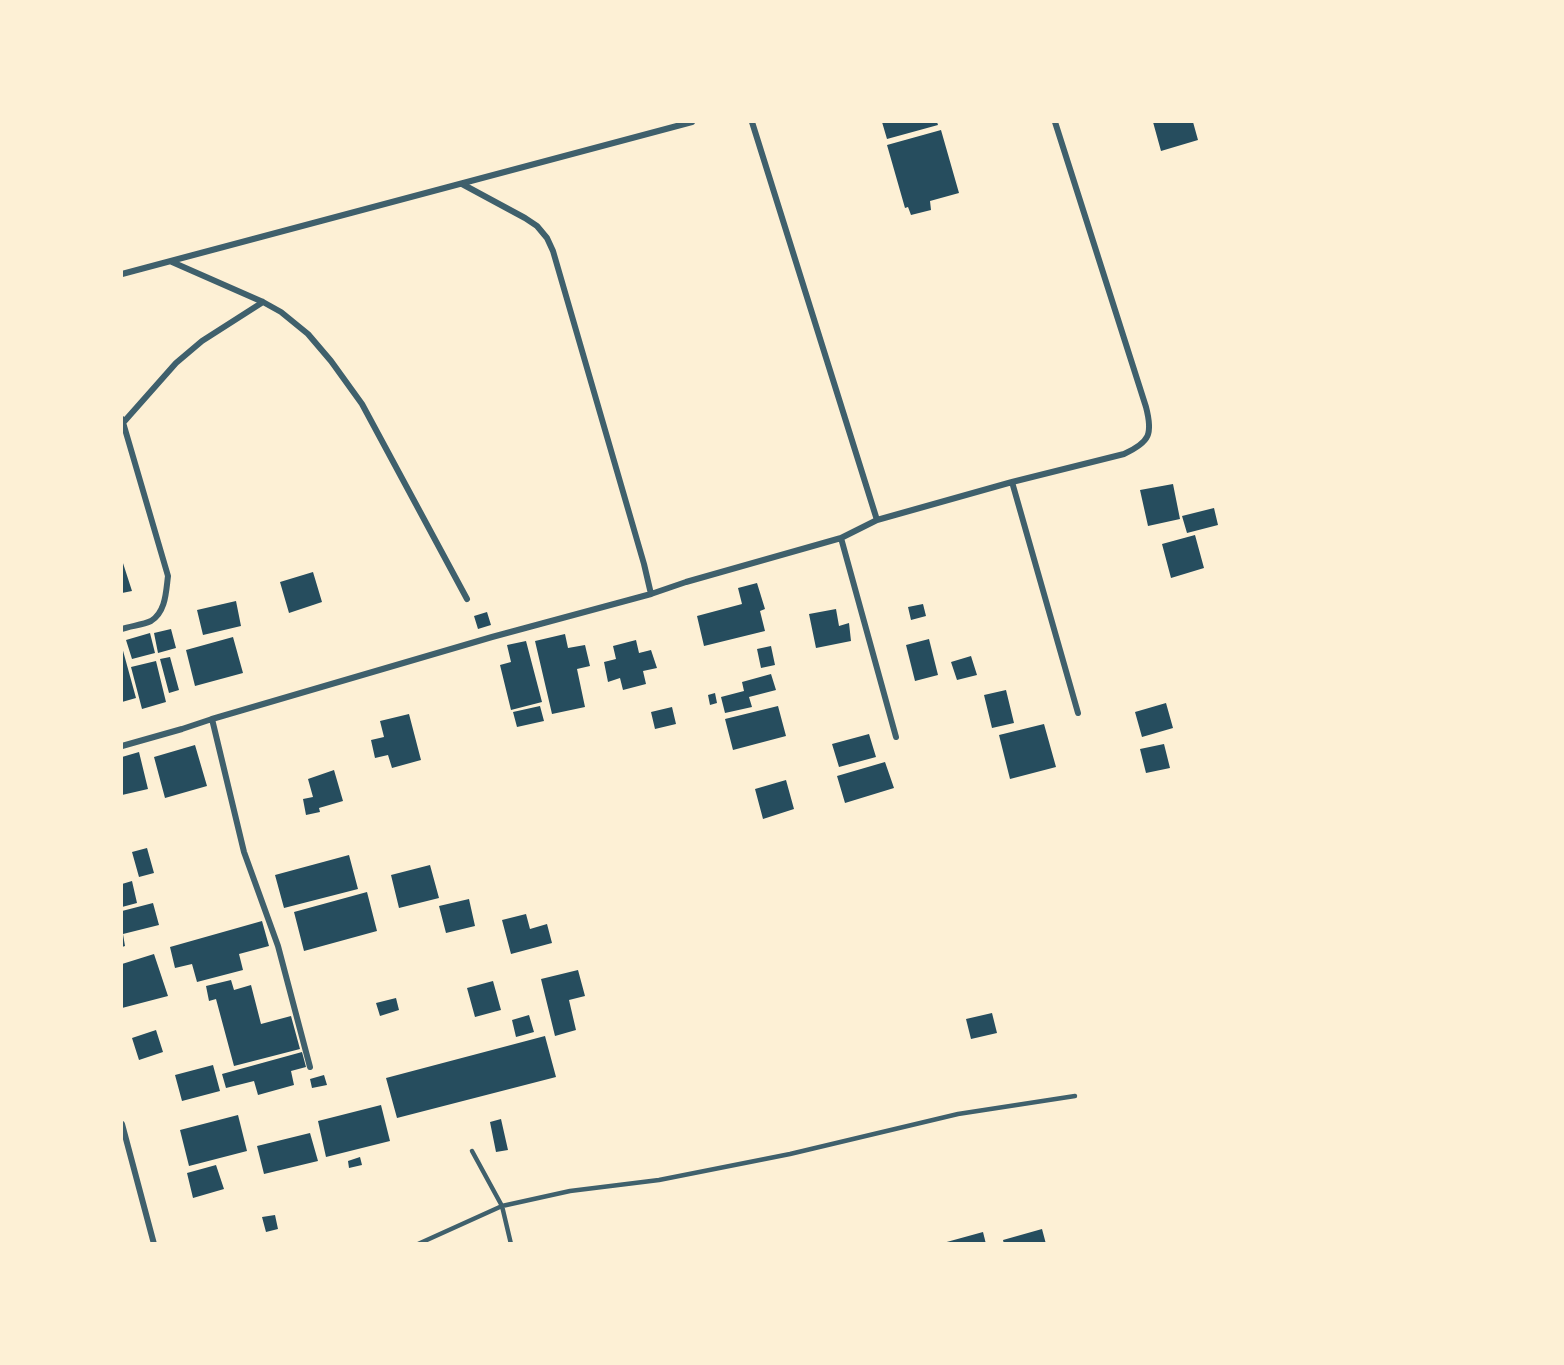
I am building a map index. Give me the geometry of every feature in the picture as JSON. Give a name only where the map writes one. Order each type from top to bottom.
[{"type":"street","points":[[122,274],[692,122]]},
{"type":"street","points":[[752,122],[877,520]]},
{"type":"street","points":[[122,746],[212,718],[841,538],[877,520],[1012,482],[1124,454],[1138,447],[1147,438],[1150,424],[1055,122]]},
{"type":"street","points":[[462,184],[537,226],[554,251],[651,594]]},
{"type":"street","points":[[171,261],[263,302],[308,334],[362,404],[467,598]]},
{"type":"street","points":[[122,629],[151,621],[162,609],[166,598],[168,576],[122,422],[176,363],[202,341],[263,302]]},
{"type":"street","points":[[1012,482],[1078,713]]},
{"type":"street","points":[[841,538],[896,737]]},
{"type":"street","points":[[212,718],[244,852],[278,946],[310,1067]]},
{"type":"street","points":[[122,1124],[154,1244]]},
{"type":"lane","points":[[418,1244],[502,1206],[570,1191],[658,1180],[790,1154],[958,1114],[1075,1096]]},
{"type":"lane","points":[[472,1151],[502,1206],[511,1244]]},
{"type":"building","points":[[882,122],[937,122],[938,125],[887,139]]},
{"type":"building","points":[[1153,122],[1193,122],[1198,140],[1161,151]]},
{"type":"building","points":[[941,130],[959,193],[930,201],[931,210],[911,215],[908,207],[905,208],[887,145]]},
{"type":"building","points":[[1173,484],[1180,519],[1148,526],[1140,490]]},
{"type":"building","points":[[1214,508],[1218,525],[1187,533],[1182,516]]},
{"type":"building","points":[[1195,535],[1204,568],[1171,578],[1162,544]]},
{"type":"building","points":[[122,560],[132,591],[122,593]]},
{"type":"building","points":[[313,572],[322,602],[289,613],[280,582]]},
{"type":"building","points":[[757,583],[765,609],[760,611],[765,631],[704,646],[697,616],[742,604],[738,588]]},
{"type":"building","points":[[236,601],[241,626],[203,635],[197,610]]},
{"type":"building","points":[[923,604],[926,616],[911,620],[908,607]]},
{"type":"building","points":[[836,609],[839,626],[849,623],[851,641],[816,648],[809,614]]},
{"type":"building","points":[[487,612],[491,625],[478,629],[474,616]]},
{"type":"building","points":[[171,629],[176,648],[158,653],[154,633]]},
{"type":"building","points":[[150,633],[155,653],[132,659],[126,640]]},
{"type":"building","points":[[565,634],[568,648],[585,645],[590,666],[577,669],[585,707],[552,714],[535,641]]},
{"type":"building","points":[[233,637],[243,673],[195,686],[186,650]]},
{"type":"building","points":[[929,639],[938,675],[915,681],[906,645]]},
{"type":"building","points":[[636,640],[639,653],[651,650],[657,668],[643,671],[646,684],[623,690],[620,678],[608,682],[604,662],[616,659],[613,646]]},
{"type":"building","points":[[526,641],[542,702],[511,710],[500,665],[511,662],[507,645]]},
{"type":"building","points":[[771,646],[775,665],[761,668],[757,649]]},
{"type":"building","points":[[122,647],[136,698],[122,702]]},
{"type":"building","points":[[971,656],[977,675],[957,680],[951,662]]},
{"type":"building","points":[[170,657],[179,690],[169,693],[160,659]]},
{"type":"building","points":[[156,661],[166,702],[142,709],[131,667]]},
{"type":"building","points":[[771,674],[776,690],[749,697],[752,707],[725,713],[721,697],[744,691],[742,682]]},
{"type":"building","points":[[1006,690],[1014,723],[992,728],[984,695]]},
{"type":"building","points":[[715,693],[717,703],[710,705],[708,695]]},
{"type":"building","points":[[1166,703],[1173,728],[1142,737],[1135,712]]},
{"type":"building","points":[[540,706],[544,721],[517,727],[513,712]]},
{"type":"building","points":[[778,706],[786,736],[733,750],[725,719]]},
{"type":"building","points":[[672,707],[676,724],[655,729],[651,712]]},
{"type":"building","points":[[409,714],[421,760],[392,768],[388,755],[375,758],[371,740],[384,737],[380,721]]},
{"type":"building","points":[[1044,724],[1056,767],[1010,779],[999,735]]},
{"type":"building","points":[[869,734],[876,757],[839,767],[832,744]]},
{"type":"building","points":[[1164,744],[1170,768],[1146,773],[1140,749]]},
{"type":"building","points":[[195,745],[207,786],[165,798],[154,757]]},
{"type":"building","points":[[139,752],[148,789],[122,795],[122,757]]},
{"type":"building","points":[[885,762],[894,788],[845,803],[837,776]]},
{"type":"building","points":[[334,770],[343,801],[319,808],[320,812],[306,815],[303,799],[313,797],[308,779]]},
{"type":"building","points":[[786,780],[794,809],[763,819],[755,789]]},
{"type":"building","points":[[147,848],[154,873],[139,877],[132,852]]},
{"type":"building","points":[[349,855],[358,889],[284,908],[275,875]]},
{"type":"building","points":[[430,865],[439,898],[399,908],[391,875]]},
{"type":"building","points":[[132,881],[137,903],[122,907],[122,884]]},
{"type":"building","points":[[367,892],[377,931],[304,951],[294,912]]},
{"type":"building","points":[[469,899],[475,926],[446,933],[439,906]]},
{"type":"building","points":[[153,903],[159,925],[123,934],[125,946],[122,947],[122,911]]},
{"type":"building","points":[[526,914],[530,929],[547,924],[552,943],[511,954],[502,920]]},
{"type":"building","points":[[262,921],[269,946],[239,954],[243,970],[197,982],[192,964],[175,968],[170,947]]},
{"type":"building","points":[[154,954],[168,996],[122,1008],[122,964]]},
{"type":"building","points":[[578,970],[585,996],[569,1000],[576,1030],[555,1036],[541,979]]},
{"type":"building","points":[[231,980],[234,990],[251,985],[261,1024],[291,1016],[300,1049],[234,1066],[216,999],[209,1001],[206,986]]},
{"type":"building","points":[[493,981],[501,1010],[475,1017],[467,988]]},
{"type":"building","points":[[396,998],[399,1010],[380,1016],[376,1003]]},
{"type":"building","points":[[992,1013],[997,1033],[971,1039],[966,1019]]},
{"type":"building","points":[[529,1015],[534,1032],[516,1037],[512,1020]]},
{"type":"building","points":[[156,1030],[163,1052],[139,1060],[132,1038]]},
{"type":"building","points":[[545,1036],[556,1077],[397,1118],[386,1078]]},
{"type":"building","points":[[302,1052],[306,1067],[291,1071],[294,1085],[258,1095],[254,1081],[226,1088],[222,1074]]},
{"type":"building","points":[[213,1065],[220,1091],[182,1101],[175,1075]]},
{"type":"building","points":[[324,1075],[327,1085],[312,1088],[310,1079]]},
{"type":"building","points":[[381,1105],[390,1141],[326,1157],[318,1121]]},
{"type":"building","points":[[238,1115],[247,1151],[189,1166],[180,1130]]},
{"type":"building","points":[[501,1119],[508,1150],[496,1152],[490,1122]]},
{"type":"building","points":[[310,1133],[318,1161],[264,1174],[257,1146]]},
{"type":"building","points":[[360,1157],[362,1165],[349,1168],[348,1161]]},
{"type":"building","points":[[216,1165],[224,1189],[193,1198],[187,1173]]},
{"type":"building","points":[[275,1215],[278,1229],[266,1232],[262,1217]]},
{"type":"building","points":[[1042,1229],[1046,1244],[1004,1244],[1003,1240]]},
{"type":"building","points":[[983,1232],[986,1244],[943,1244],[943,1243]]}]
